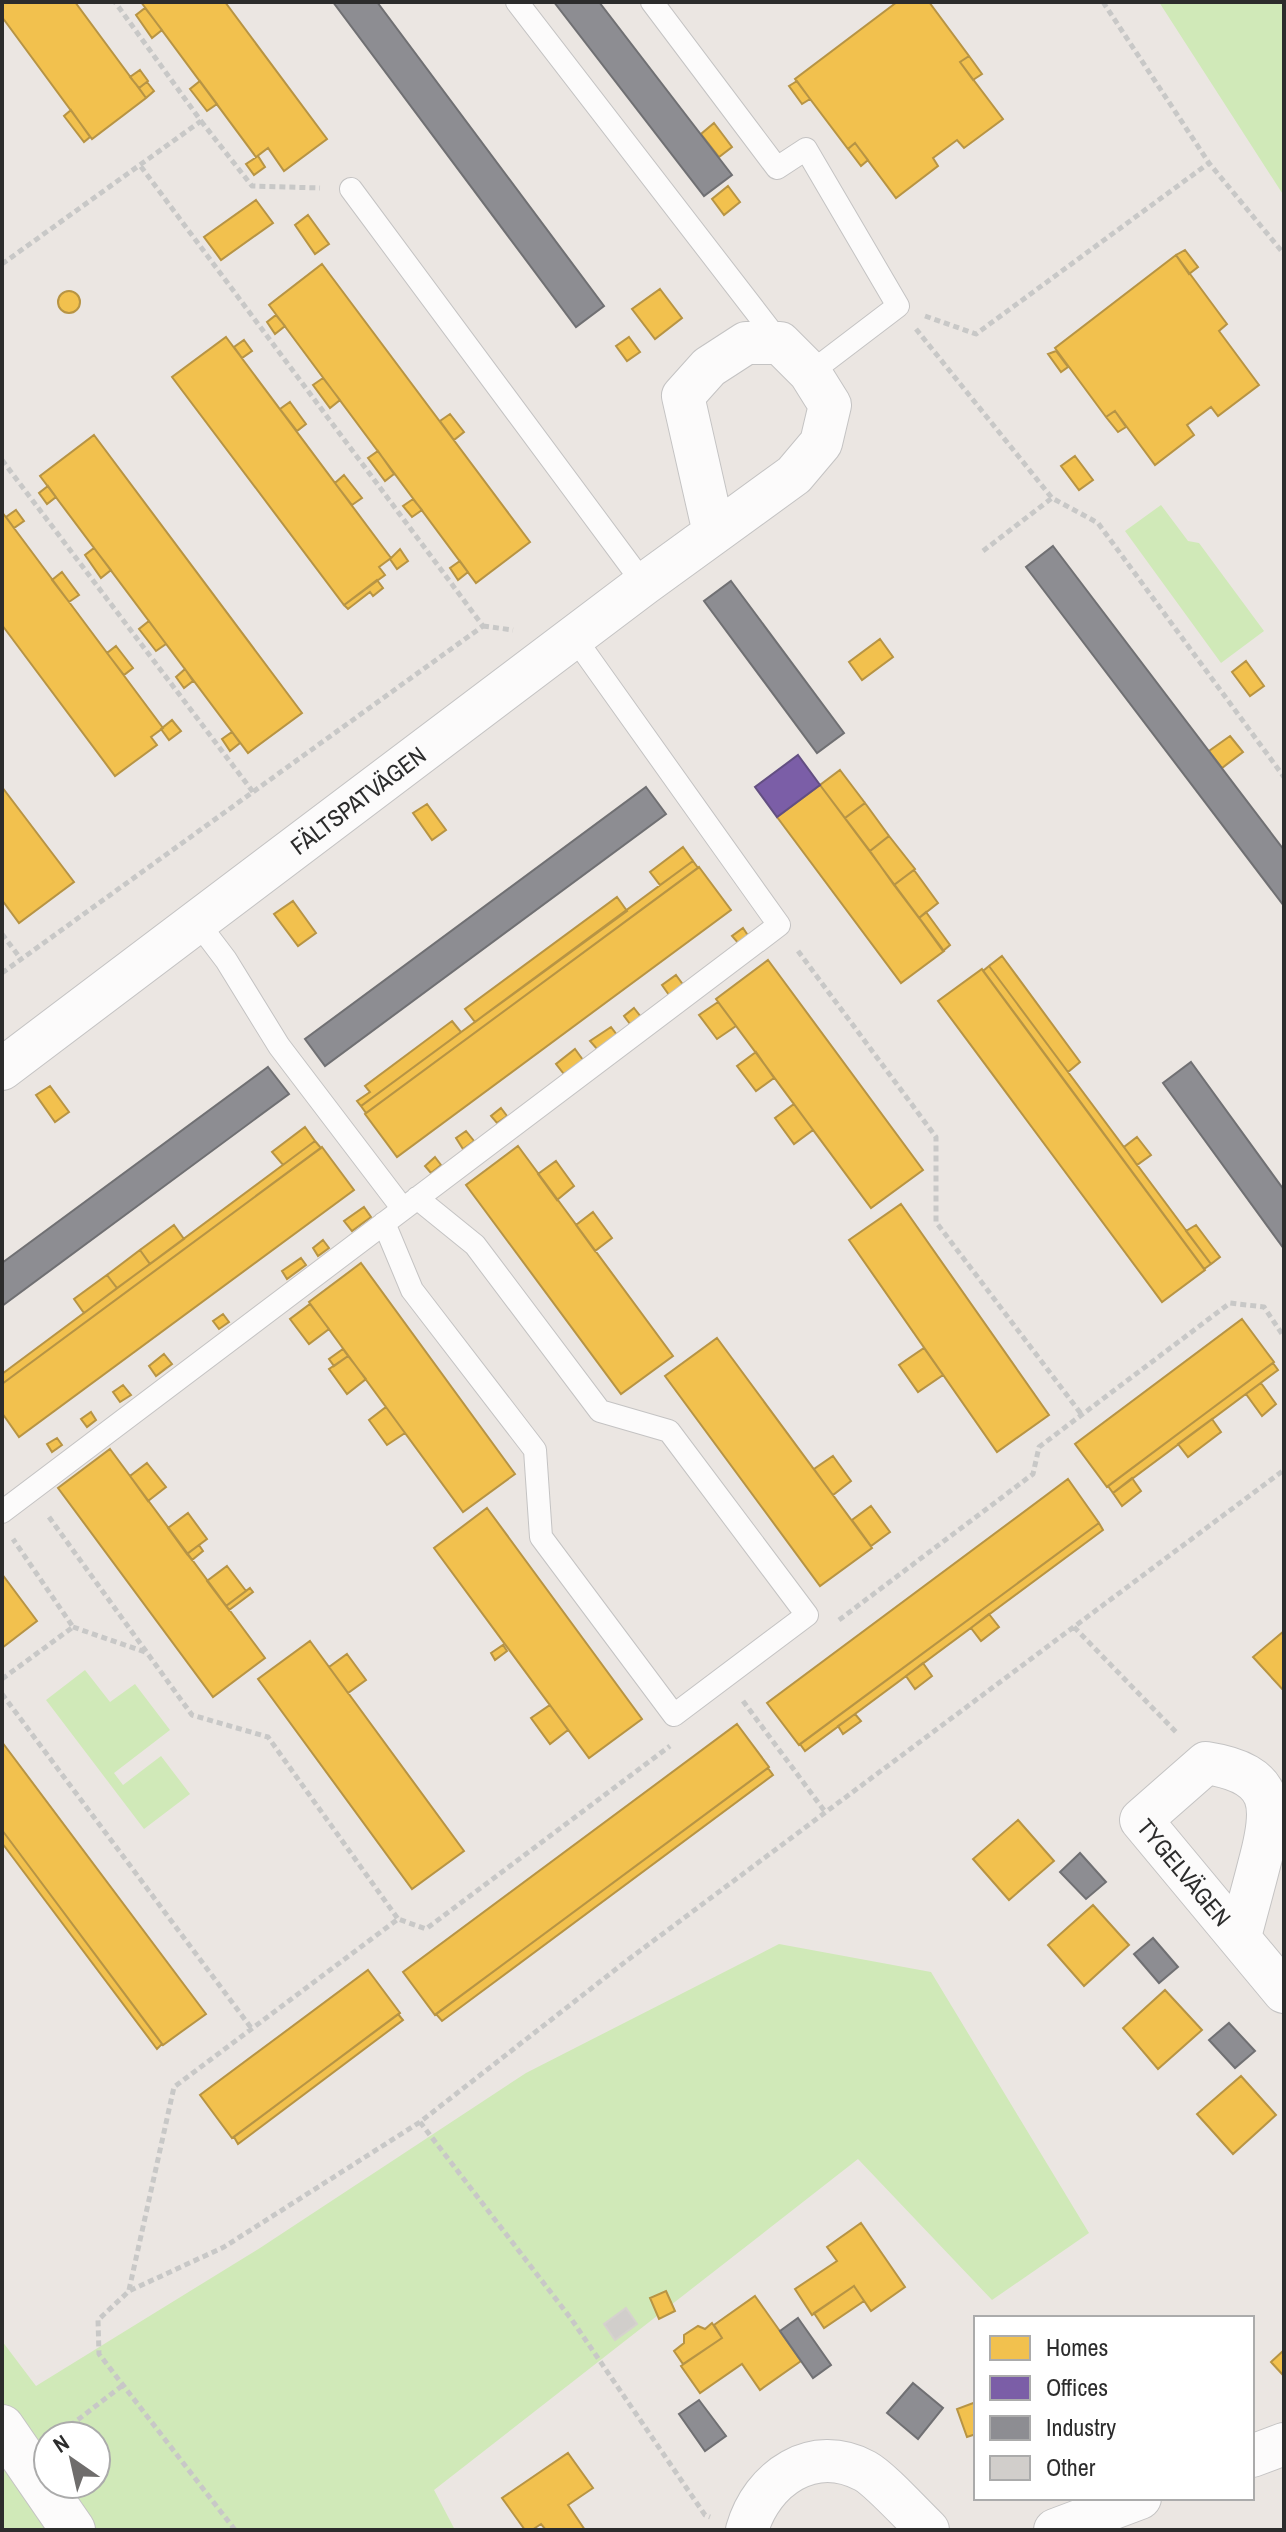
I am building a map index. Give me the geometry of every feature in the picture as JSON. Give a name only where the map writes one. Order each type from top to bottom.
[{"type":"street","points":[[714,533],[683,396],[709,367],[746,343],[780,343]]},
{"type":"street","name":"FÄLTSPATVÄGEN","points":[[2,1069],[644,584],[794,475],[821,443],[830,405],[810,373],[780,343]]},
{"type":"street","name":"TYGELVÄGEN","points":[[1240,1937],[1269,1829],[1270,1808],[1261,1789],[1245,1774],[1206,1763],[1141,1820],[1284,1992]]},
{"type":"street","points":[[2,2427],[73,2530]]},
{"type":"street","points":[[1254,2455],[1284,2444]]},
{"type":"street","points":[[732,2525],[751,2515],[767,2490],[797,2467],[829,2459],[866,2472],[928,2530]]},
{"type":"street","points":[[1055,2530],[1135,2500]]},
{"type":"lane","points":[[517,2],[780,343]]},
{"type":"lane","points":[[652,2],[777,168],[806,149],[898,306],[810,373]]},
{"type":"lane","points":[[351,189],[644,584]]},
{"type":"lane","points":[[2,1512],[779,925],[574,637]]},
{"type":"lane","points":[[198,923],[226,960],[279,1046],[410,1204],[475,1245],[600,1411],[669,1431],[807,1615],[674,1715],[541,1537],[535,1450],[412,1290],[384,1223]]},
{"type":"path","points":[[115,2],[252,186],[351,189]]},
{"type":"path","points":[[1103,2],[1209,163],[1284,254]]},
{"type":"path","points":[[2,264],[201,121]]},
{"type":"path","points":[[898,306],[976,334],[1209,163]]},
{"type":"path","points":[[2,973],[483,626],[139,164]]},
{"type":"path","points":[[898,306],[1052,498],[1098,523],[1284,777]]},
{"type":"path","points":[[2,460],[253,792]]},
{"type":"path","points":[[983,551],[1052,498]]},
{"type":"path","points":[[779,925],[936,1137],[936,1222],[1082,1415]]},
{"type":"path","points":[[2,934],[21,959]]},
{"type":"path","points":[[828,1628],[1033,1474],[1039,1447],[1230,1303],[1264,1307],[1284,1337]]},
{"type":"path","points":[[235,2530],[99,2354],[98,2320],[129,2291],[224,2247],[420,2122],[629,1959],[1284,1470]]},
{"type":"path","points":[[30,1491],[192,1715],[268,1737],[398,1919],[426,1929],[676,1741]]},
{"type":"path","points":[[11,1535],[73,1627],[148,1653]]},
{"type":"path","points":[[2,1679],[73,1627]]},
{"type":"path","points":[[1074,1627],[1206,1763]]},
{"type":"path","points":[[725,1676],[826,1813]]},
{"type":"path","points":[[2,1694],[252,2029]]},
{"type":"path","points":[[129,2291],[174,2087],[398,1919]]},
{"type":"path","points":[[420,2122],[572,2320],[705,2515],[732,2525]]},
{"type":"path","points":[[78,2420],[123,2385]]},
{"type":"green space","points":[[1159,2],[1284,2],[1284,196]]},
{"type":"green space","points":[[1161,505],[1188,541],[1199,543],[1264,631],[1221,663],[1125,531]]},
{"type":"green space","points":[[85,1670],[110,1702],[135,1684],[170,1730],[114,1773],[123,1785],[161,1756],[190,1794],[144,1829],[46,1700]]},
{"type":"green space","points":[[779,1944],[931,1972],[1089,2233],[992,2300],[858,2159],[434,2490],[455,2530],[2,2530],[2,2341],[36,2386],[260,2248],[526,2073]]},
{"type":"building: Homes","points":[[2,2],[75,2],[146,98],[92,139],[2,17]]},
{"type":"building: Homes","points":[[141,2],[225,2],[327,139],[284,171],[268,148],[256,157]]},
{"type":"building: Homes","points":[[897,2],[929,2],[969,56],[960,62],[1003,119],[964,148],[957,140],[933,158],[938,166],[896,198],[855,143],[848,149],[795,79]]},
{"type":"building: Homes","points":[[145,8],[162,30],[152,38],[136,15]]},
{"type":"building: Homes","points":[[969,56],[982,74],[973,80],[960,62]]},
{"type":"building: Homes","points":[[140,70],[148,81],[139,88],[130,77]]},
{"type":"building: Homes","points":[[200,81],[217,104],[207,111],[190,89]]},
{"type":"building: Homes","points":[[797,81],[810,99],[802,104],[789,86]]},
{"type":"building: Homes","points":[[147,82],[154,91],[146,98],[139,88]]},
{"type":"building: Homes","points":[[71,110],[90,137],[84,142],[64,116]]},
{"type":"building: Homes","points":[[714,123],[732,147],[719,157],[701,134]]},
{"type":"building: Homes","points":[[855,143],[868,160],[861,166],[848,149]]},
{"type":"building: Homes","points":[[258,156],[265,167],[254,175],[246,164]]},
{"type":"building: Homes","points":[[728,186],[740,202],[724,215],[712,199]]},
{"type":"building: Homes","points":[[256,200],[273,223],[221,260],[204,237]]},
{"type":"building: Homes","points":[[308,215],[329,244],[315,254],[295,225]]},
{"type":"building: Homes","points":[[1185,250],[1198,267],[1189,274],[1176,255]]},
{"type":"building: Homes","points":[[1176,255],[1227,324],[1219,331],[1259,385],[1218,416],[1211,407],[1187,425],[1194,435],[1155,465],[1115,411],[1106,417],[1055,348]]},
{"type":"building: Homes","points":[[322,264],[530,542],[476,583],[269,305]]},
{"type":"building: Homes","points":[[660,289],[682,318],[655,339],[632,309]]},
{"type":"building: Homes","points":[[69,291],[80,302],[69,313],[58,302]]},
{"type":"building: Homes","points":[[276,315],[285,326],[275,334],[267,322]]},
{"type":"building: Homes","points":[[226,337],[391,558],[379,567],[385,575],[344,605],[172,377]]},
{"type":"building: Homes","points":[[629,337],[640,352],[627,361],[616,346]]},
{"type":"building: Homes","points":[[244,340],[252,351],[242,358],[234,347]]},
{"type":"building: Homes","points":[[1056,351],[1068,367],[1061,372],[1048,354]]},
{"type":"building: Homes","points":[[323,378],[340,400],[330,408],[313,385]]},
{"type":"building: Homes","points":[[290,402],[306,424],[297,431],[280,409]]},
{"type":"building: Homes","points":[[1115,411],[1126,427],[1118,432],[1106,417]]},
{"type":"building: Homes","points":[[450,414],[464,432],[454,440],[440,421]]},
{"type":"building: Homes","points":[[94,435],[302,713],[248,753],[40,476]]},
{"type":"building: Homes","points":[[378,451],[394,474],[385,481],[368,458]]},
{"type":"building: Homes","points":[[1075,456],[1093,480],[1079,490],[1061,466]]},
{"type":"building: Homes","points":[[344,475],[362,498],[352,505],[335,483]]},
{"type":"building: Homes","points":[[48,486],[56,497],[47,504],[39,493]]},
{"type":"building: Homes","points":[[413,499],[422,510],[412,517],[403,506]]},
{"type":"building: Homes","points":[[16,510],[24,521],[14,528],[6,517]]},
{"type":"building: Homes","points":[[2,512],[163,728],[151,737],[157,745],[115,776],[2,625]]},
{"type":"building: Homes","points":[[94,548],[111,570],[101,578],[85,555]]},
{"type":"building: Homes","points":[[400,549],[408,561],[397,569],[390,559]]},
{"type":"building: Homes","points":[[460,561],[468,572],[458,580],[450,568]]},
{"type":"building: Homes","points":[[62,572],[79,595],[69,602],[52,580]]},
{"type":"building: Homes","points":[[377,580],[383,588],[373,596],[370,592],[348,609],[344,605]]},
{"type":"building: Homes","points":[[149,621],[166,644],[156,651],[139,629]]},
{"type":"building: Homes","points":[[880,639],[893,657],[862,680],[849,662]]},
{"type":"building: Homes","points":[[116,646],[133,668],[124,675],[107,653]]},
{"type":"building: Homes","points":[[1246,661],[1264,686],[1250,696],[1232,672]]},
{"type":"building: Homes","points":[[185,669],[193,681],[184,688],[176,677]]},
{"type":"building: Homes","points":[[172,720],[181,731],[169,740],[161,729]]},
{"type":"building: Homes","points":[[232,732],[240,743],[230,751],[222,739]]},
{"type":"building: Homes","points":[[1230,736],[1243,752],[1222,768],[1209,751]]},
{"type":"building: Homes","points":[[840,770],[865,803],[845,818],[820,785]]},
{"type":"building: Homes","points":[[820,785],[944,951],[901,983],[777,817]]},
{"type":"building: Homes","points":[[2,787],[74,882],[19,923],[2,900]]},
{"type":"building: Homes","points":[[865,803],[889,836],[870,851],[845,818]]},
{"type":"building: Homes","points":[[427,804],[446,830],[432,840],[413,813]]},
{"type":"building: Homes","points":[[889,836],[915,869],[894,885],[870,851]]},
{"type":"building: Homes","points":[[683,847],[693,861],[660,885],[650,872]]},
{"type":"building: Homes","points":[[693,861],[698,868],[366,1113],[361,1106]]},
{"type":"building: Homes","points":[[699,867],[731,910],[397,1157],[365,1114]]},
{"type":"building: Homes","points":[[914,870],[938,903],[919,918],[894,885]]},
{"type":"building: Homes","points":[[617,897],[627,911],[475,1022],[465,1009]]},
{"type":"building: Homes","points":[[293,901],[316,933],[298,946],[274,914]]},
{"type":"building: Homes","points":[[926,912],[950,945],[943,951],[919,918]]},
{"type":"building: Homes","points":[[743,928],[749,937],[739,944],[732,936]]},
{"type":"building: Homes","points":[[1002,956],[1080,1062],[1068,1072],[989,966]]},
{"type":"building: Homes","points":[[768,960],[923,1170],[871,1208],[716,999]]},
{"type":"building: Homes","points":[[989,966],[1211,1264],[1204,1269],[983,971]]},
{"type":"building: Homes","points":[[982,969],[1205,1270],[1162,1302],[938,1001]]},
{"type":"building: Homes","points":[[676,975],[684,986],[669,995],[662,985]]},
{"type":"building: Homes","points":[[718,1002],[736,1026],[717,1039],[699,1015]]},
{"type":"building: Homes","points":[[634,1008],[641,1017],[630,1024],[624,1016]]},
{"type":"building: Homes","points":[[452,1021],[461,1032],[361,1106],[357,1101],[370,1092],[365,1086]]},
{"type":"building: Homes","points":[[611,1027],[617,1035],[597,1049],[590,1041]]},
{"type":"building: Homes","points":[[575,1049],[583,1060],[564,1074],[556,1064]]},
{"type":"building: Homes","points":[[756,1052],[774,1078],[756,1091],[737,1066]]},
{"type":"building: Homes","points":[[50,1086],[69,1112],[55,1122],[36,1095]]},
{"type":"building: Homes","points":[[794,1104],[813,1130],[794,1144],[775,1118]]},
{"type":"building: Homes","points":[[501,1108],[507,1116],[497,1123],[491,1116]]},
{"type":"building: Homes","points":[[305,1127],[315,1141],[283,1165],[272,1152]]},
{"type":"building: Homes","points":[[466,1131],[474,1141],[463,1149],[456,1138]]},
{"type":"building: Homes","points":[[1137,1137],[1151,1155],[1137,1165],[1124,1147]]},
{"type":"building: Homes","points":[[315,1141],[321,1148],[2,1384],[2,1374]]},
{"type":"building: Homes","points":[[518,1146],[673,1356],[621,1394],[466,1185]]},
{"type":"building: Homes","points":[[322,1147],[354,1190],[19,1437],[2,1413],[2,1384]]},
{"type":"building: Homes","points":[[435,1157],[441,1165],[431,1173],[425,1166]]},
{"type":"building: Homes","points":[[556,1161],[574,1186],[557,1200],[538,1174]]},
{"type":"building: Homes","points":[[901,1204],[1049,1415],[997,1452],[849,1240]]},
{"type":"building: Homes","points":[[364,1207],[371,1217],[352,1231],[344,1221]]},
{"type":"building: Homes","points":[[593,1212],[612,1238],[595,1251],[576,1225]]},
{"type":"building: Homes","points":[[174,1225],[184,1239],[150,1264],[140,1250]]},
{"type":"building: Homes","points":[[1196,1225],[1220,1257],[1211,1264],[1186,1231]]},
{"type":"building: Homes","points":[[323,1240],[329,1248],[318,1256],[313,1248]]},
{"type":"building: Homes","points":[[140,1250],[150,1264],[117,1288],[107,1275]]},
{"type":"building: Homes","points":[[301,1258],[306,1265],[287,1279],[282,1271]]},
{"type":"building: Homes","points":[[361,1263],[515,1474],[463,1512],[309,1302]]},
{"type":"building: Homes","points":[[107,1275],[117,1288],[84,1313],[74,1299]]},
{"type":"building: Homes","points":[[310,1304],[329,1329],[309,1344],[290,1319]]},
{"type":"building: Homes","points":[[223,1314],[229,1322],[219,1329],[213,1321]]},
{"type":"building: Homes","points":[[1242,1319],[1274,1362],[1107,1487],[1075,1444]]},
{"type":"building: Homes","points":[[717,1338],[872,1548],[820,1586],[665,1376]]},
{"type":"building: Homes","points":[[924,1348],[943,1375],[918,1392],[899,1365]]},
{"type":"building: Homes","points":[[343,1349],[348,1356],[334,1366],[329,1359]]},
{"type":"building: Homes","points":[[164,1354],[172,1364],[156,1376],[149,1366]]},
{"type":"building: Homes","points":[[348,1356],[366,1379],[347,1394],[329,1369]]},
{"type":"building: Homes","points":[[1273,1363],[1278,1370],[1113,1493],[1108,1486]]},
{"type":"building: Homes","points":[[1261,1383],[1276,1404],[1262,1416],[1246,1394]]},
{"type":"building: Homes","points":[[123,1385],[131,1395],[120,1402],[113,1392]]},
{"type":"building: Homes","points":[[386,1407],[405,1433],[387,1445],[369,1420]]},
{"type":"building: Homes","points":[[91,1412],[96,1420],[87,1427],[81,1419]]},
{"type":"building: Homes","points":[[1212,1419],[1221,1432],[1188,1457],[1178,1444]]},
{"type":"building: Homes","points":[[57,1438],[62,1445],[52,1452],[47,1444]]},
{"type":"building: Homes","points":[[110,1449],[265,1658],[213,1697],[58,1488]]},
{"type":"building: Homes","points":[[833,1456],[851,1481],[833,1495],[814,1469]]},
{"type":"building: Homes","points":[[147,1463],[166,1487],[148,1501],[130,1476]]},
{"type":"building: Homes","points":[[1132,1478],[1141,1491],[1122,1506],[1113,1493]]},
{"type":"building: Homes","points":[[1068,1479],[1099,1523],[799,1745],[767,1703]]},
{"type":"building: Homes","points":[[871,1506],[890,1532],[871,1546],[852,1520]]},
{"type":"building: Homes","points":[[487,1508],[642,1719],[589,1758],[434,1548]]},
{"type":"building: Homes","points":[[188,1513],[207,1539],[187,1554],[168,1528]]},
{"type":"building: Homes","points":[[1099,1523],[1103,1530],[805,1751],[800,1744]]},
{"type":"building: Homes","points":[[199,1545],[203,1551],[192,1560],[187,1554]]},
{"type":"building: Homes","points":[[227,1566],[246,1591],[226,1606],[207,1581]]},
{"type":"building: Homes","points":[[2,1574],[37,1621],[2,1648]]},
{"type":"building: Homes","points":[[250,1588],[253,1592],[229,1610],[226,1606]]},
{"type":"building: Homes","points":[[989,1614],[999,1627],[981,1641],[971,1628]]},
{"type":"building: Homes","points":[[1284,1631],[1284,1691],[1253,1657]]},
{"type":"building: Homes","points":[[310,1641],[464,1851],[412,1889],[258,1679]]},
{"type":"building: Homes","points":[[503,1645],[507,1651],[495,1660],[491,1653]]},
{"type":"building: Homes","points":[[347,1654],[366,1680],[348,1693],[329,1667]]},
{"type":"building: Homes","points":[[923,1663],[932,1676],[915,1689],[906,1676]]},
{"type":"building: Homes","points":[[550,1705],[568,1730],[550,1744],[531,1718]]},
{"type":"building: Homes","points":[[855,1714],[861,1721],[843,1734],[838,1726]]},
{"type":"building: Homes","points":[[737,1724],[769,1767],[435,2015],[403,1972]]},
{"type":"building: Homes","points":[[2,1742],[206,2014],[163,2045],[2,1830]]},
{"type":"building: Homes","points":[[768,1768],[773,1775],[442,2021],[436,2014]]},
{"type":"building: Homes","points":[[1018,1820],[1054,1861],[1009,1900],[973,1859]]},
{"type":"building: Homes","points":[[2,1830],[162,2044],[157,2049],[2,1843]]},
{"type":"building: Homes","points":[[1093,1905],[1129,1945],[1084,1986],[1048,1945]]},
{"type":"building: Homes","points":[[368,1970],[400,2013],[232,2138],[200,2095]]},
{"type":"building: Homes","points":[[1165,1990],[1202,2030],[1158,2069],[1123,2028]]},
{"type":"building: Homes","points":[[398,2014],[403,2020],[238,2144],[234,2137]]},
{"type":"building: Homes","points":[[1241,2076],[1276,2115],[1233,2154],[1197,2114]]},
{"type":"building: Homes","points":[[861,2223],[905,2287],[871,2311],[854,2286],[812,2315],[795,2289],[837,2261],[827,2247]]},
{"type":"building: Homes","points":[[854,2286],[864,2301],[824,2328],[814,2313]]},
{"type":"building: Homes","points":[[666,2291],[675,2311],[659,2319],[650,2298]]},
{"type":"building: Homes","points":[[755,2296],[801,2361],[760,2390],[742,2364],[700,2393],[681,2366],[722,2338],[714,2325]]},
{"type":"building: Homes","points":[[712,2323],[722,2338],[683,2364],[674,2351],[684,2343],[684,2335],[698,2326],[705,2329]]},
{"type":"building: Homes","points":[[1284,2350],[1284,2372],[1282,2374],[1271,2362]]},
{"type":"building: Homes","points":[[974,2403],[974,2435],[967,2437],[957,2409]]},
{"type":"building: Homes","points":[[568,2453],[593,2488],[568,2505],[585,2530],[546,2530],[541,2524],[532,2530],[525,2530],[502,2498]]},
{"type":"building: Offices","points":[[798,755],[820,785],[777,817],[755,787]]},
{"type":"building: Industry","points":[[333,2],[377,2],[604,306],[576,327]]},
{"type":"building: Industry","points":[[554,2],[599,2],[732,175],[704,196]]},
{"type":"building: Industry","points":[[1053,546],[1284,850],[1284,906],[1026,567]]},
{"type":"building: Industry","points":[[731,581],[844,733],[817,753],[704,601]]},
{"type":"building: Industry","points":[[646,787],[666,814],[325,1066],[305,1039]]},
{"type":"building: Industry","points":[[1191,1062],[1284,1190],[1284,1249],[1163,1083]]},
{"type":"building: Industry","points":[[268,1067],[289,1094],[2,1306],[2,1263]]},
{"type":"building: Industry","points":[[1080,1853],[1106,1882],[1086,1899],[1060,1872]]},
{"type":"building: Industry","points":[[1153,1938],[1178,1967],[1159,1983],[1134,1954]]},
{"type":"building: Industry","points":[[1229,2023],[1255,2051],[1235,2068],[1209,2040]]},
{"type":"building: Industry","points":[[798,2318],[831,2365],[813,2378],[780,2331]]},
{"type":"building: Industry","points":[[913,2383],[943,2408],[918,2439],[887,2413]]},
{"type":"building: Industry","points":[[699,2400],[726,2436],[705,2451],[679,2414]]},
{"type":"building: Other","points":[[626,2308],[637,2324],[615,2340],[604,2324]]}]
